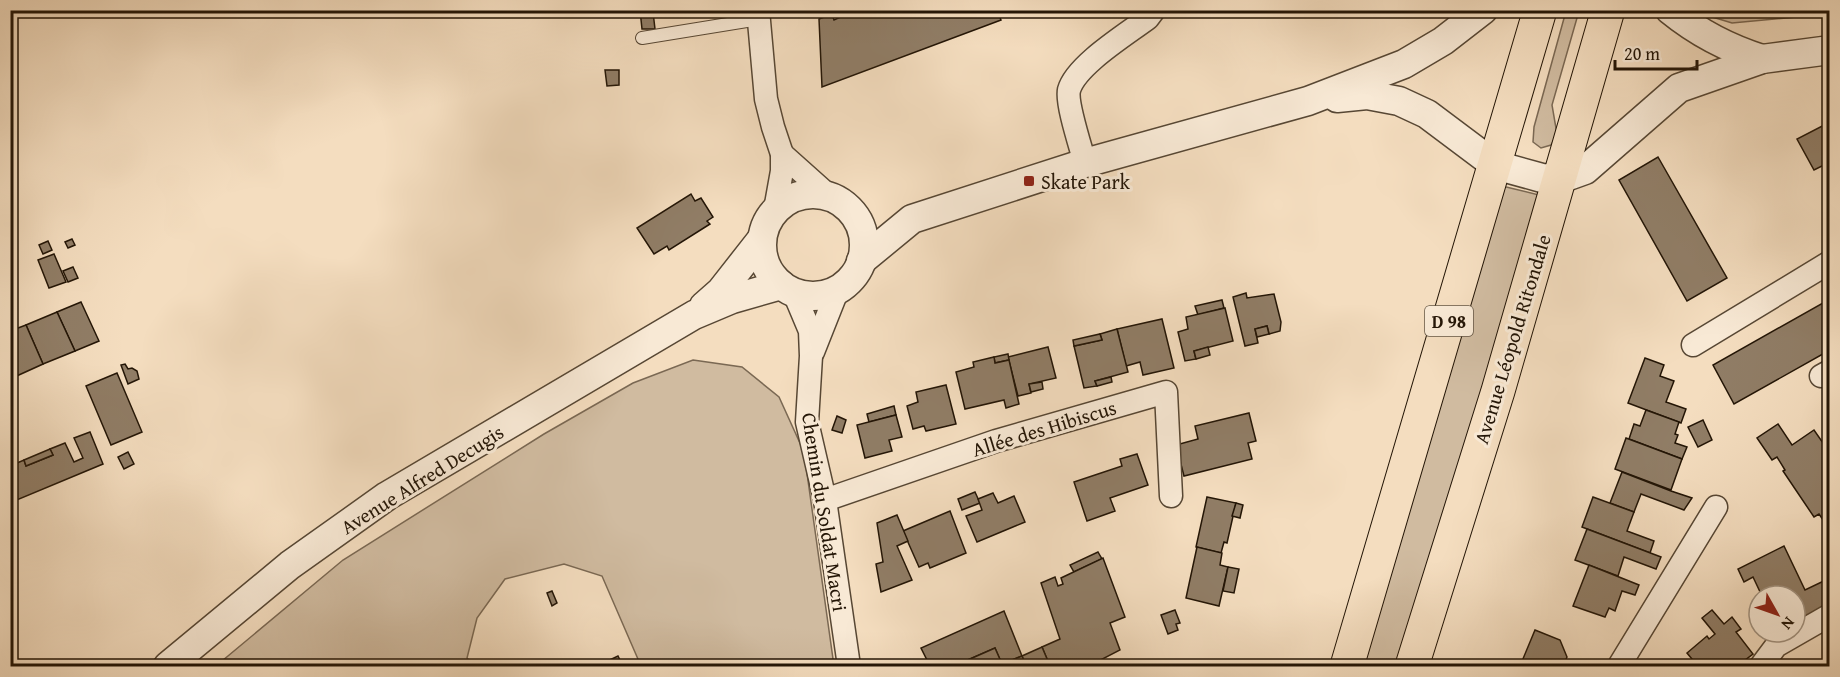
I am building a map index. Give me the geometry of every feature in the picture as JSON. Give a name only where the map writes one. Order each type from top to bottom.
[{"type":"highway","name":"D 98","points":[[1347,666],[1540,10]]},
{"type":"highway","name":"Avenue Léopold Ritondale","points":[[1412,666],[1501,380],[1608,10]]},
{"type":"street","points":[[1085,162],[1070,102],[1070,90],[1084,66],[1148,18],[1154,10]]},
{"type":"street","points":[[861,261],[912,219],[1085,162],[1308,100],[1404,64],[1443,41],[1483,10]]},
{"type":"street","points":[[1670,10],[1697,30],[1740,52],[1762,59]]},
{"type":"street","points":[[759,15],[766,99],[782,154],[782,171],[774,210]]},
{"type":"street","points":[[1308,100],[1367,95],[1400,101],[1427,114],[1495,165],[1542,178],[1560,179],[1585,170],[1679,88],[1762,59],[1830,50]]},
{"type":"street","points":[[782,154],[838,201],[861,226],[864,237],[861,261],[852,278],[838,290],[816,296],[787,289],[772,276],[766,265],[761,240],[765,224],[774,210],[786,201],[800,195],[814,193],[838,201],[885,217],[912,219]]},
{"type":"street","name":"Avenue Alfred Decugis","points":[[694,315],[721,291],[761,240]]},
{"type":"street","points":[[1693,345],[1830,262]]},
{"type":"street","name":"Avenue Alfred Decugis","points":[[168,666],[290,565],[387,496],[694,315],[732,299],[787,289]]},
{"type":"street","name":"Chemin du Soldat Macri","points":[[787,289],[810,331],[811,356],[807,422],[825,500],[849,666]]},
{"type":"street","name":"Chemin du Soldat Macri","points":[[811,356],[838,290]]},
{"type":"street","name":"Allée des Hibiscus","points":[[825,500],[996,441],[1166,392],[1171,496]]},
{"type":"street","points":[[1619,666],[1716,507]]},
{"type":"street","points":[[1761,666],[1776,646],[1830,615]]},
{"type":"lane","points":[[642,38],[759,15]]},
{"type":"shaded area","points":[[1829,10],[1829,14],[1732,23],[1700,11]]},
{"type":"shaded area","points":[[1566,11],[1579,11],[1552,105],[1557,134],[1551,145],[1541,148],[1533,142],[1534,127]]},
{"type":"shaded area","points":[[1502,186],[1539,195],[1504,319],[1397,666],[1363,666]]},
{"type":"shaded area","points":[[693,360],[742,367],[779,397],[804,452],[834,666],[641,666],[602,576],[564,564],[505,579],[477,618],[467,658],[474,666],[216,666],[343,560],[544,434],[633,383]]},
{"type":"building","points":[[640,10],[668,10],[653,12],[655,29],[642,29]]},
{"type":"building","points":[[856,10],[997,10],[1001,20],[822,87],[819,19],[832,14],[834,20]]},
{"type":"building","points":[[605,70],[619,70],[619,85],[607,86]]},
{"type":"building","points":[[1830,122],[1830,162],[1814,170],[1797,139]]},
{"type":"building","points":[[1658,157],[1727,278],[1687,301],[1619,180]]},
{"type":"building","points":[[691,194],[695,201],[701,198],[713,217],[707,221],[710,224],[669,250],[667,246],[654,254],[637,228]]},
{"type":"building","points":[[72,239],[75,245],[68,248],[65,242]]},
{"type":"building","points":[[48,241],[52,250],[43,254],[39,245]]},
{"type":"building","points":[[54,254],[66,282],[49,288],[38,260]]},
{"type":"building","points":[[73,267],[78,278],[68,282],[63,271]]},
{"type":"building","points":[[1246,293],[1247,298],[1274,294],[1281,322],[1280,331],[1269,334],[1267,326],[1255,329],[1258,343],[1245,346],[1233,297]]},
{"type":"building","points":[[1830,299],[1830,350],[1734,404],[1713,365]]},
{"type":"building","points":[[1222,300],[1224,308],[1198,315],[1195,306]]},
{"type":"building","points":[[81,302],[99,341],[75,351],[57,312]]},
{"type":"building","points":[[1225,308],[1233,341],[1194,351],[1196,359],[1185,361],[1178,332],[1188,329],[1186,317]]},
{"type":"building","points":[[57,312],[75,351],[43,364],[26,325]]},
{"type":"building","points":[[1162,319],[1174,368],[1143,375],[1140,362],[1126,366],[1117,329]]},
{"type":"building","points":[[26,325],[43,364],[10,379],[10,331]]},
{"type":"building","points":[[1267,326],[1269,334],[1257,337],[1255,329]]},
{"type":"building","points":[[1117,329],[1128,372],[1095,381],[1097,386],[1084,388],[1074,346],[1102,340],[1100,334]]},
{"type":"building","points":[[1100,334],[1102,340],[1074,346],[1073,340]]},
{"type":"building","points":[[1048,347],[1056,378],[1029,384],[1031,393],[1018,396],[1008,357]]},
{"type":"building","points":[[1208,347],[1210,355],[1196,359],[1194,351]]},
{"type":"building","points":[[1008,354],[1009,360],[995,363],[994,357]]},
{"type":"building","points":[[994,357],[995,363],[1009,360],[1019,404],[1006,408],[1004,400],[965,409],[956,372],[974,367],[973,362]]},
{"type":"building","points":[[1645,358],[1664,365],[1660,376],[1674,381],[1666,402],[1686,409],[1681,423],[1628,403]]},
{"type":"building","points":[[125,364],[128,369],[132,368],[137,371],[139,379],[128,384],[121,365]]},
{"type":"building","points":[[117,373],[142,432],[111,445],[86,386]]},
{"type":"building","points":[[1111,377],[1112,382],[1097,386],[1095,381]]},
{"type":"building","points":[[1042,382],[1043,389],[1031,392],[1029,384]]},
{"type":"building","points":[[946,385],[956,424],[926,431],[924,426],[913,429],[907,406],[918,402],[916,392]]},
{"type":"building","points":[[894,406],[896,415],[869,422],[867,414]]},
{"type":"building","points":[[1646,410],[1679,422],[1675,443],[1687,447],[1682,459],[1629,439],[1634,424],[1640,426]]},
{"type":"building","points":[[1249,413],[1256,441],[1248,443],[1252,459],[1184,476],[1176,445],[1198,439],[1195,426]]},
{"type":"building","points":[[896,415],[902,437],[889,440],[892,451],[865,458],[857,425]]},
{"type":"building","points":[[837,416],[846,420],[842,433],[832,430]]},
{"type":"building","points":[[1703,420],[1712,440],[1698,447],[1688,427]]},
{"type":"building","points":[[1778,424],[1792,445],[1814,430],[1830,453],[1830,526],[1828,527],[1819,514],[1814,517],[1783,471],[1785,470],[1777,457],[1772,460],[1757,438]]},
{"type":"building","points":[[90,432],[103,464],[12,502],[10,466],[24,460],[26,466],[53,455],[50,449],[65,443],[74,462],[83,458],[74,438]]},
{"type":"building","points":[[1626,438],[1682,459],[1671,490],[1615,469]]},
{"type":"building","points":[[50,449],[53,455],[26,466],[24,460]]},
{"type":"building","points":[[128,452],[134,464],[124,469],[118,457]]},
{"type":"building","points":[[1137,454],[1148,485],[1110,498],[1115,511],[1087,521],[1074,482],[1122,466],[1120,459]]},
{"type":"building","points":[[1622,472],[1692,498],[1684,510],[1641,494],[1634,512],[1610,503]]},
{"type":"building","points":[[975,492],[980,503],[962,510],[958,499]]},
{"type":"building","points":[[993,493],[998,503],[1014,496],[1025,522],[977,542],[966,516],[982,510],[978,499]]},
{"type":"building","points":[[1207,497],[1236,503],[1227,543],[1224,542],[1221,553],[1196,547]]},
{"type":"building","points":[[1593,497],[1634,512],[1627,531],[1654,541],[1650,553],[1582,527]]},
{"type":"building","points":[[1236,503],[1243,505],[1240,518],[1232,516]]},
{"type":"building","points":[[950,511],[966,553],[930,568],[928,563],[919,567],[903,531]]},
{"type":"building","points":[[897,515],[908,541],[897,546],[912,580],[881,592],[876,564],[883,562],[877,523]]},
{"type":"building","points":[[1587,529],[1661,557],[1656,569],[1624,557],[1618,576],[1575,560]]},
{"type":"building","points":[[1784,546],[1802,584],[1756,584],[1753,577],[1744,582],[1738,569]]},
{"type":"building","points":[[1197,547],[1222,553],[1220,565],[1228,567],[1219,606],[1186,598]]},
{"type":"building","points":[[1098,552],[1102,559],[1074,572],[1070,565]]},
{"type":"building","points":[[1103,558],[1125,617],[1110,623],[1120,650],[1089,666],[1084,666],[1081,662],[1072,666],[1050,666],[1042,647],[1060,639],[1041,583],[1055,577],[1058,586],[1063,584],[1061,578]]},
{"type":"building","points":[[1589,565],[1639,585],[1635,595],[1622,591],[1615,611],[1609,608],[1605,617],[1573,606]]},
{"type":"building","points":[[1228,567],[1239,569],[1234,593],[1223,591]]},
{"type":"building","points":[[1830,578],[1830,605],[1807,616],[1807,589]]},
{"type":"building","points":[[552,591],[557,603],[552,606],[547,593]]},
{"type":"building","points":[[1175,610],[1180,623],[1176,624],[1178,630],[1168,634],[1161,615]]},
{"type":"building","points":[[1712,610],[1724,624],[1732,617],[1741,629],[1736,632],[1753,654],[1737,666],[1695,666],[1697,665],[1687,653],[1707,636],[1709,639],[1715,634],[1702,618]]},
{"type":"building","points":[[1004,611],[1022,656],[1002,664],[995,648],[954,666],[930,666],[921,648]]},
{"type":"building","points":[[1535,630],[1560,640],[1567,657],[1563,666],[1520,666]]},
{"type":"building","points":[[1042,647],[1050,666],[1026,666],[1022,656]]},
{"type":"building","points":[[995,648],[1002,664],[998,666],[954,666]]},
{"type":"building","points":[[618,656],[623,666],[597,666]]},
{"type":"building","points":[[1022,656],[1026,666],[1003,666],[1002,664]]},
{"type":"building","points":[[1155,660],[1165,663],[1164,666],[1153,666]]},
{"type":"building","points":[[1169,660],[1185,665],[1185,666],[1168,663]]},
{"type":"place","name":"Skate Park","points":[[1029,181]]}]
